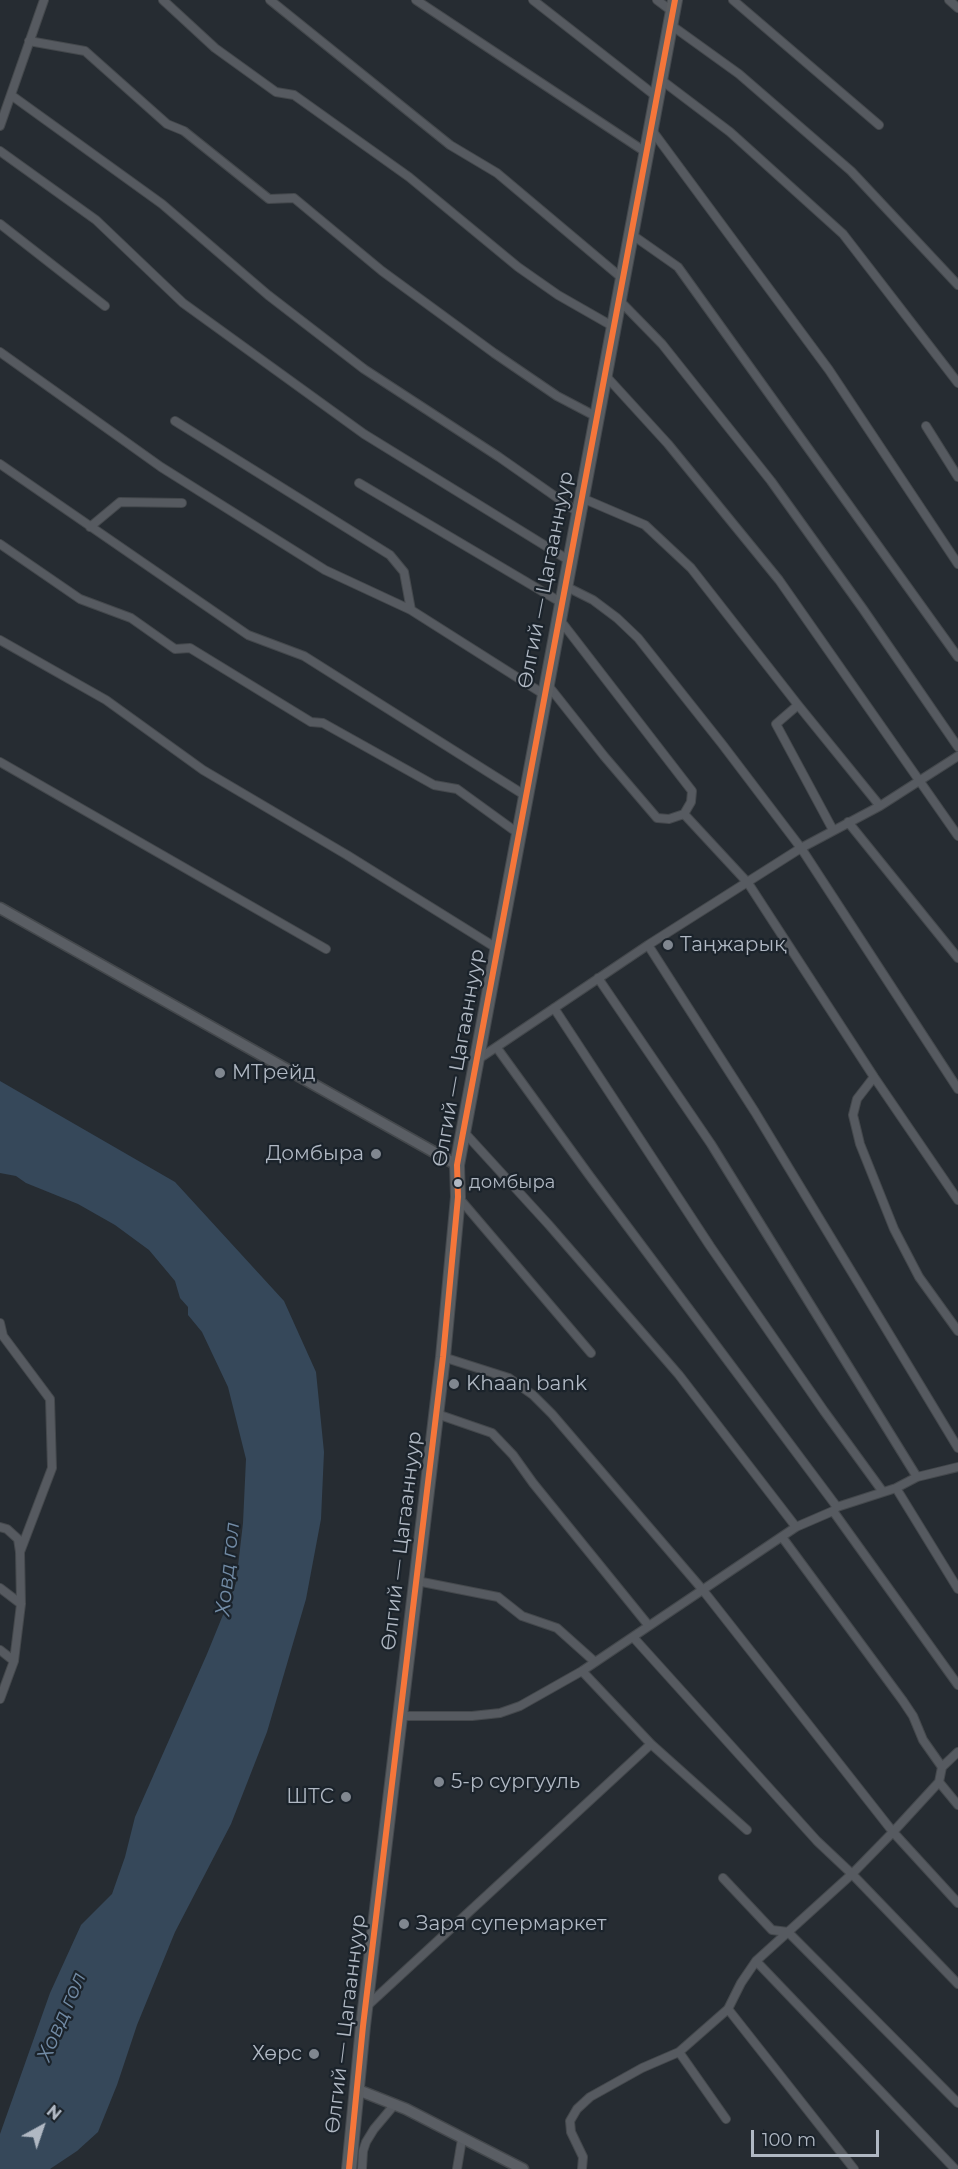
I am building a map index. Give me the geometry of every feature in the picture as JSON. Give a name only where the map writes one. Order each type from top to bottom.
[{"type":"highway","name":"Өлгий — Цагааннуур","points":[[348,2169],[437,1414],[458,1197],[457,1165],[673,12]]},
{"type":"street","points":[[0,126],[44,0]]},
{"type":"street","points":[[163,0],[215,48],[276,92],[294,95],[410,177],[518,267],[558,295],[614,327]]},
{"type":"street","points":[[270,0],[450,144],[497,173],[623,279]]},
{"type":"street","points":[[416,0],[646,153]]},
{"type":"street","points":[[533,0],[657,97]]},
{"type":"street","points":[[657,0],[851,171],[958,285]]},
{"type":"street","points":[[733,0],[879,125]]},
{"type":"street","points":[[949,0],[958,8]]},
{"type":"street","points":[[29,41],[84,51],[167,124],[184,131],[269,199],[294,198],[382,271],[494,353],[557,396],[597,417]]},
{"type":"street","points":[[660,79],[730,132],[843,234],[958,383]]},
{"type":"street","points":[[11,95],[162,204],[268,295],[364,369],[499,457],[579,513]]},
{"type":"street","points":[[651,129],[829,370],[958,564]]},
{"type":"street","points":[[0,151],[96,220],[183,303],[364,434],[570,561]]},
{"type":"street","points":[[0,224],[105,306]]},
{"type":"street","points":[[631,234],[678,267],[958,657]]},
{"type":"street","points":[[619,300],[662,344],[771,481],[958,747]]},
{"type":"street","points":[[0,352],[151,460],[325,570],[411,610],[546,689],[657,818],[669,819],[684,814],[692,802],[692,791],[559,619]]},
{"type":"street","points":[[605,375],[668,444],[779,580],[958,836]]},
{"type":"street","points":[[175,421],[390,555],[404,572],[411,610]]},
{"type":"street","points":[[926,426],[958,477]]},
{"type":"street","points":[[0,464],[248,635],[304,656],[526,796]]},
{"type":"street","points":[[359,483],[562,603]]},
{"type":"street","points":[[582,498],[645,525],[691,568],[880,806]]},
{"type":"street","points":[[90,527],[120,502],[182,503]]},
{"type":"street","points":[[0,543],[80,599],[131,618],[175,649],[189,648],[311,722],[323,723],[434,785],[457,789],[519,834]]},
{"type":"street","points":[[565,586],[593,600],[638,638],[801,849],[958,1089]]},
{"type":"street","points":[[0,640],[106,700],[202,770],[347,855],[498,949]]},
{"type":"street","points":[[798,705],[776,724],[833,830]]},
{"type":"street","points":[[477,1060],[648,945],[801,849],[880,806],[958,756]]},
{"type":"street","points":[[0,762],[326,949]]},
{"type":"street","points":[[684,814],[748,884],[874,1077],[958,1200]]},
{"type":"street","points":[[848,822],[958,958]]},
{"type":"street","points":[[0,908],[457,1165]]},
{"type":"street","points":[[648,945],[767,1131],[958,1448]]},
{"type":"street","points":[[598,978],[711,1144],[917,1477]]},
{"type":"street","points":[[554,1008],[710,1246],[883,1492]]},
{"type":"street","points":[[497,1048],[835,1509],[958,1685]]},
{"type":"street","points":[[874,1077],[857,1099],[853,1115],[860,1144],[894,1229],[919,1277],[958,1330]]},
{"type":"street","points":[[464,1132],[549,1225],[679,1375],[796,1527]]},
{"type":"street","points":[[458,1197],[591,1353]]},
{"type":"street","points":[[0,1323],[3,1336],[50,1399],[52,1468],[20,1552]]},
{"type":"street","points":[[443,1357],[509,1378],[533,1395],[552,1414],[702,1589],[893,1832],[958,1903]]},
{"type":"street","points":[[437,1414],[492,1433],[513,1455],[533,1484],[649,1626]]},
{"type":"street","points":[[401,1716],[472,1716],[500,1713],[520,1706],[582,1671],[796,1527],[835,1509],[896,1488],[917,1477],[958,1467]]},
{"type":"street","points":[[896,1488],[958,1589]]},
{"type":"street","points":[[0,1527],[7,1529],[18,1539],[21,1604],[14,1661],[0,1699]]},
{"type":"street","points":[[782,1537],[903,1701],[913,1716],[922,1740],[942,1767]]},
{"type":"street","points":[[417,1581],[498,1597],[522,1616],[557,1628],[595,1662]]},
{"type":"street","points":[[0,1588],[21,1604]]},
{"type":"street","points":[[633,1637],[817,1841],[958,1984]]},
{"type":"street","points":[[0,1650],[14,1661]]},
{"type":"street","points":[[582,1671],[651,1744],[747,1830]]},
{"type":"street","points":[[367,2006],[651,1744]]},
{"type":"street","points":[[582,2169],[583,2157],[571,2132],[570,2121],[577,2109],[590,2097],[642,2068],[679,2052],[728,2009],[741,1983],[756,1961],[852,1874],[893,1832],[939,1782],[942,1767],[958,1752]]},
{"type":"street","points":[[939,1782],[958,1805]]},
{"type":"street","points":[[723,1878],[772,1930],[788,1932],[958,2103]]},
{"type":"street","points":[[756,1961],[955,2169]]},
{"type":"street","points":[[728,2009],[854,2169]]},
{"type":"street","points":[[679,2052],[726,2119]]},
{"type":"street","points":[[358,2090],[394,2104],[522,2169]]},
{"type":"street","points":[[362,2169],[366,2142],[394,2104]]},
{"type":"street","points":[[458,2169],[462,2139]]},
{"type":"water","name":"Ховд гол","points":[[0,1081],[175,1182],[284,1301],[316,1372],[324,1452],[321,1519],[306,1599],[267,1732],[231,1824],[175,1932],[137,2025],[98,2132],[77,2151],[50,2169],[0,2169],[0,2134],[50,1993],[81,1925],[112,1894],[125,1857],[135,1817],[236,1583],[243,1523],[246,1459],[228,1387],[202,1332],[188,1315],[188,1307],[180,1298],[175,1281],[149,1250],[115,1225],[78,1204],[26,1183],[16,1176],[0,1173]]},
{"type":"transit line","points":[[349,2169],[363,2026],[443,1357],[458,1197],[457,1165],[675,0]]},
{"type":"place","name":"Таңжарық","points":[[668,945]]},
{"type":"place","name":"MTрейд","points":[[220,1073]]},
{"type":"place","name":"Домбыра","points":[[376,1154]]},
{"type":"place","name":"домбыра","points":[[458,1183]]},
{"type":"place","name":"Khaan bank","points":[[454,1384]]},
{"type":"place","name":"5-р сургууль","points":[[439,1782]]},
{"type":"place","name":"ШТС","points":[[346,1797]]},
{"type":"place","name":"Заря супермаркет","points":[[404,1924]]},
{"type":"place","name":"Хөрс","points":[[314,2054]]}]
